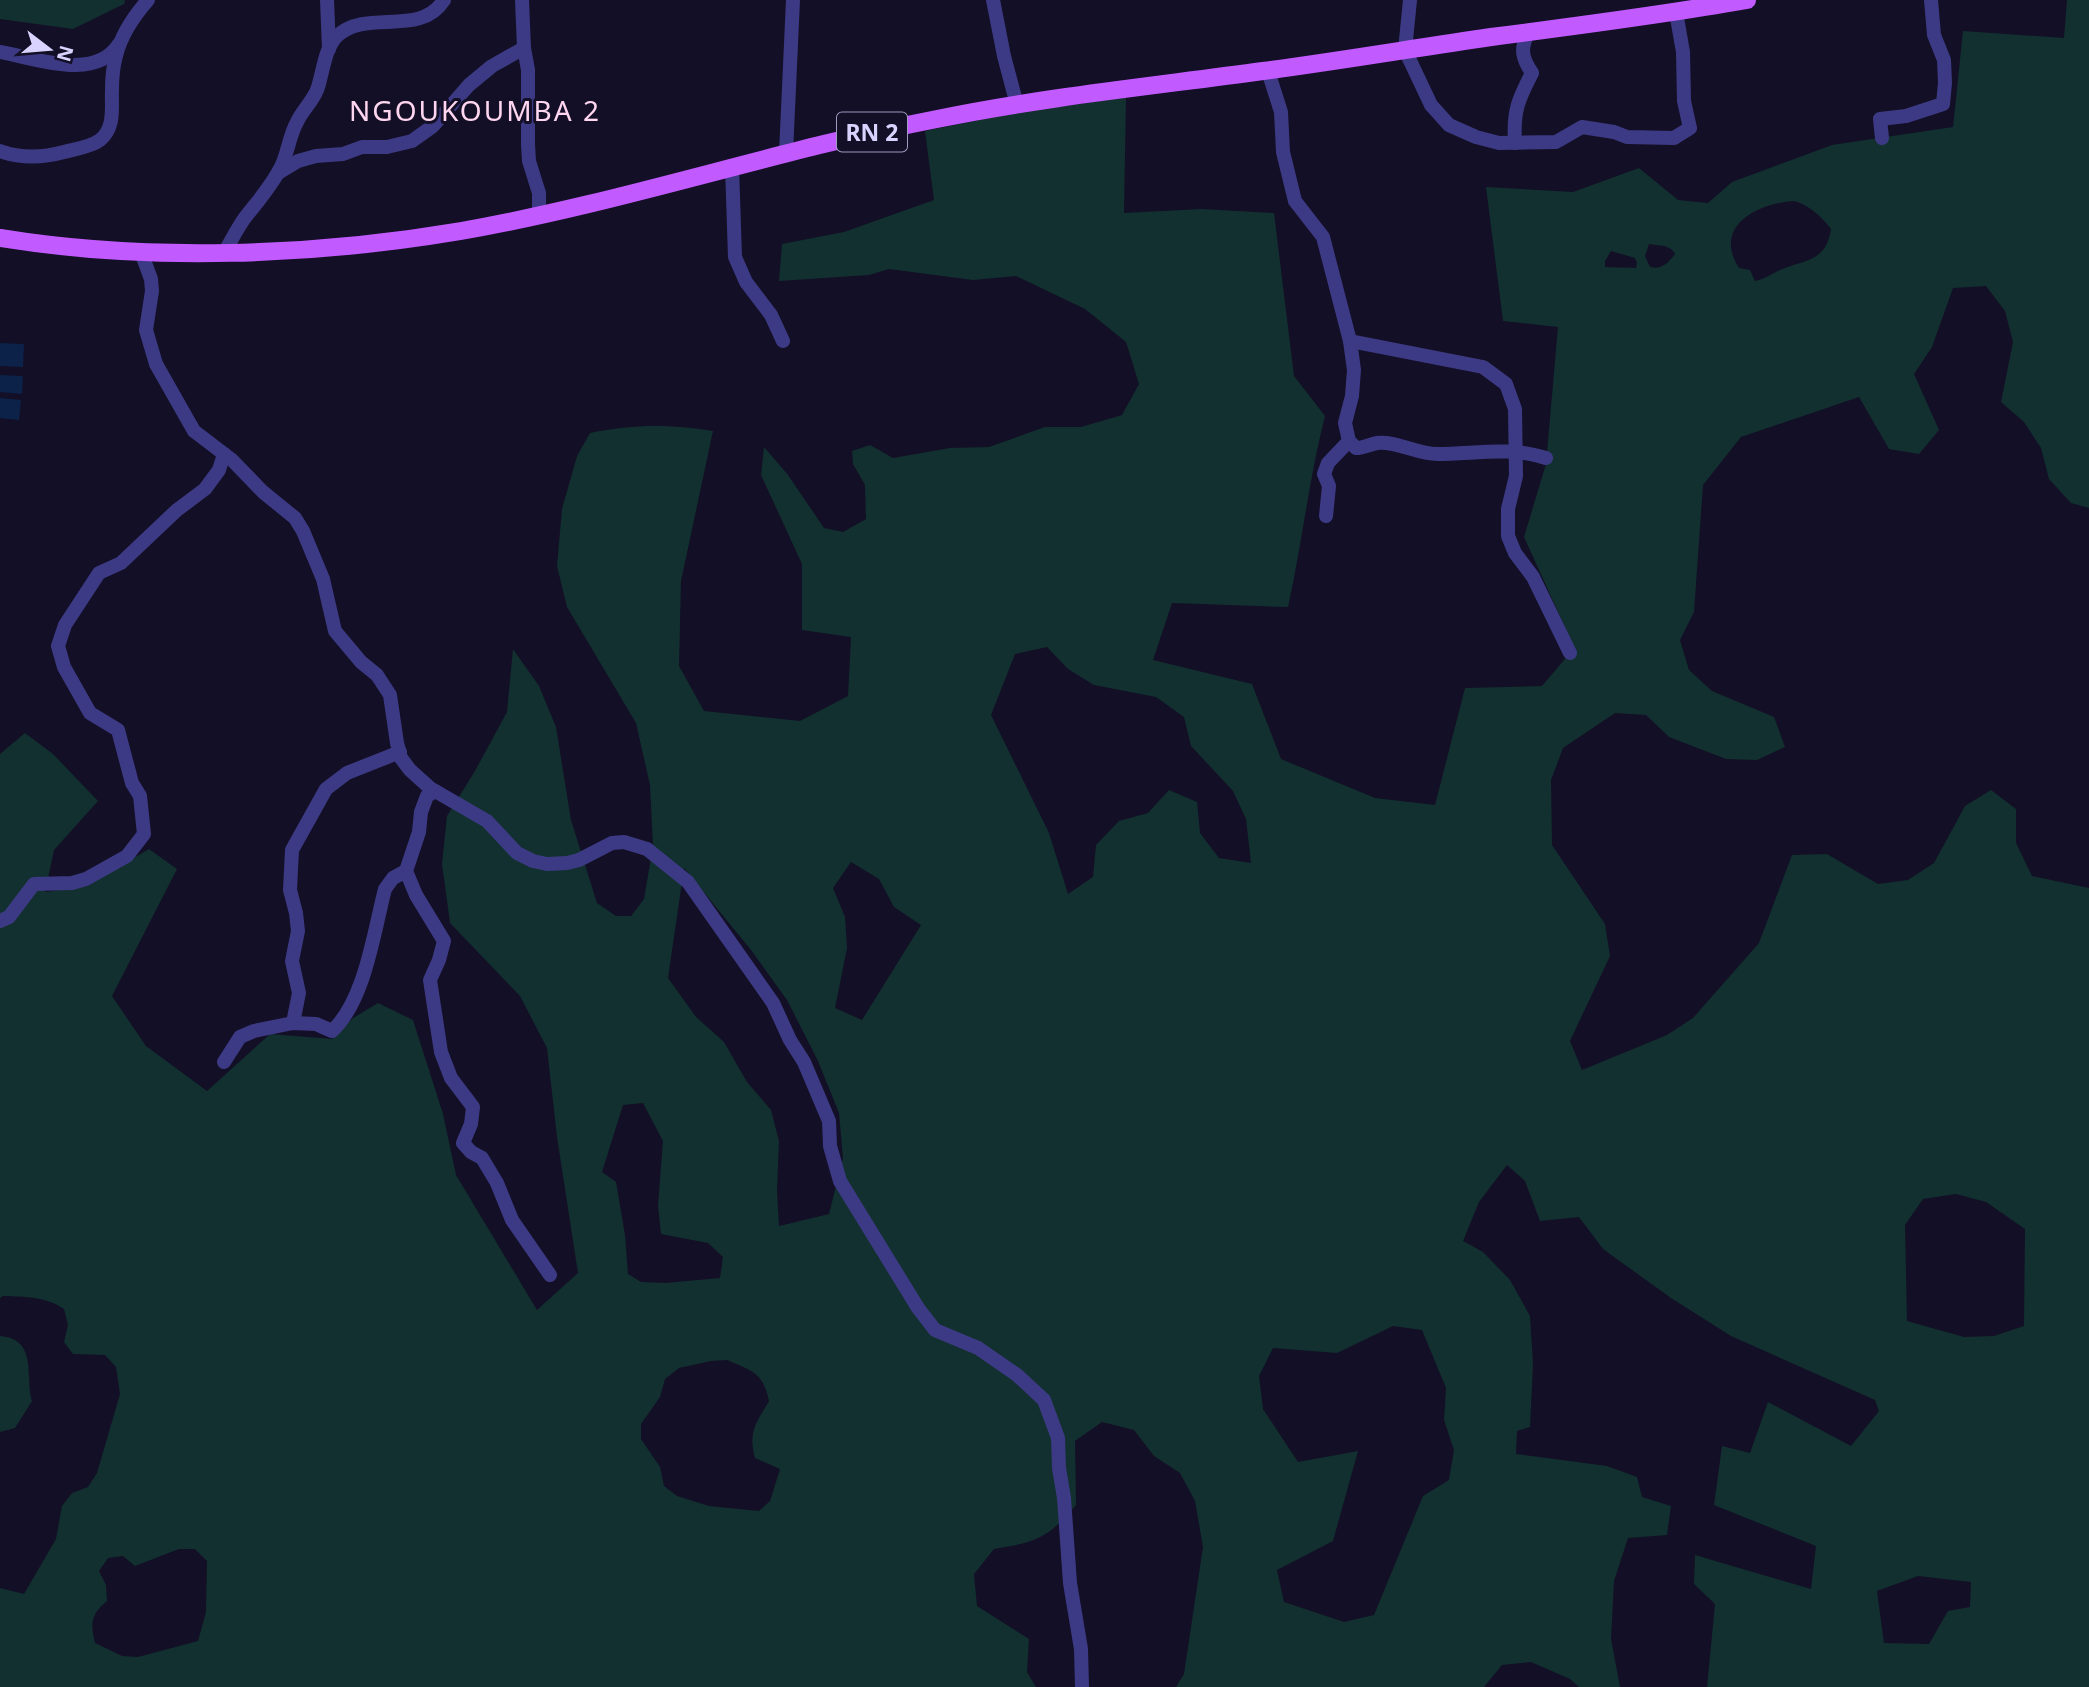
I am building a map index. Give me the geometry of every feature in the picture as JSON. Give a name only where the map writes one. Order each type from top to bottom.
[{"type":"main road","name":"RN 2","points":[[0,238],[141,252],[225,251],[336,247],[461,231],[539,215],[732,166],[939,118],[1746,0]]},
{"type":"street","points":[[0,52],[67,65],[93,63],[112,54],[148,0]]},
{"type":"street","points":[[327,0],[329,49]]},
{"type":"street","points":[[225,251],[243,220],[269,188],[282,165],[296,123],[316,92],[329,49],[337,36],[363,23],[393,23],[419,19],[437,11],[444,0]]},
{"type":"street","points":[[522,0],[528,81],[528,153],[539,194],[539,215]]},
{"type":"street","points":[[786,153],[793,0]]},
{"type":"street","points":[[993,0],[1017,105]]},
{"type":"street","points":[[1410,0],[1405,50],[1431,105],[1449,125],[1476,137],[1499,143],[1556,142],[1582,127],[1627,137],[1674,138],[1689,128],[1684,101],[1684,52],[1676,12]]},
{"type":"street","points":[[1882,138],[1880,119],[1906,116],[1943,104],[1944,60],[1934,35],[1931,0]]},
{"type":"street","points":[[1516,143],[1514,125],[1517,103],[1532,73],[1524,61],[1522,45],[1528,33]]},
{"type":"street","points":[[0,151],[40,158],[100,141],[108,131],[112,118],[113,71],[122,37]]},
{"type":"street","points":[[277,174],[298,161],[316,156],[343,154],[362,147],[387,147],[412,141],[433,126],[469,85],[524,48]]},
{"type":"street","points":[[1268,71],[1281,112],[1283,152],[1295,201],[1323,237],[1350,341],[1354,370],[1352,396],[1345,424],[1349,441],[1356,448],[1366,448],[1376,443],[1437,454],[1487,450],[1533,453],[1546,458]]},
{"type":"street","points":[[732,166],[735,257],[746,282],[771,315],[783,341]]},
{"type":"street","points":[[141,252],[151,278],[152,291],[146,330],[156,364],[194,431],[224,454],[295,518],[323,579],[335,631],[361,662],[377,675],[390,695],[400,751],[410,770],[435,791],[487,821],[517,853],[533,861],[547,864],[566,863],[579,860],[612,843],[624,842],[647,849],[688,882],[773,1003],[790,1040],[804,1062],[829,1121],[830,1146],[840,1181],[918,1308],[934,1330],[978,1348],[1017,1375],[1044,1400],[1058,1438],[1070,1583],[1081,1649],[1082,1687]]},
{"type":"street","points":[[1350,341],[1483,367],[1507,384],[1516,409],[1516,476],[1508,509],[1508,536],[1515,552],[1533,577],[1570,653]]},
{"type":"street","points":[[1326,516],[1329,486],[1324,474],[1328,463],[1349,441]]},
{"type":"street","points":[[0,921],[9,917],[34,884],[72,883],[86,879],[127,856],[144,834],[139,796],[132,783],[118,730],[90,713],[64,667],[58,646],[65,625],[99,573],[121,563],[177,510],[205,489],[219,470],[224,454]]},
{"type":"street","points":[[293,1023],[299,993],[292,961],[298,931],[290,890],[292,850],[326,789],[347,773],[400,751]]},
{"type":"street","points":[[435,791],[427,796],[421,812],[419,832],[406,871],[416,895],[444,941],[430,980],[442,1052],[451,1078],[473,1107],[471,1124],[463,1143],[471,1152],[482,1158],[497,1183],[512,1220],[550,1275]]},
{"type":"street","points":[[223,1062],[240,1037],[293,1023],[316,1024],[332,1031],[342,1021],[360,980],[385,889],[393,878],[406,871]]},
{"type":"green space","points":[[0,0],[125,0],[124,4],[73,29],[0,19]]},
{"type":"green space","points":[[2067,0],[2089,0],[2089,508],[2071,503],[2049,479],[2041,448],[2024,422],[2001,402],[2013,342],[2005,311],[1986,286],[1953,288],[1932,347],[1914,374],[1939,430],[1919,454],[1889,449],[1859,397],[1741,437],[1703,485],[1694,612],[1680,640],[1689,670],[1712,691],[1774,717],[1785,747],[1757,760],[1726,759],[1669,737],[1646,715],[1615,713],[1563,748],[1551,780],[1552,845],[1605,924],[1610,956],[1570,1041],[1582,1070],[1667,1035],[1693,1018],[1759,943],[1792,855],[1827,854],[1878,884],[1908,880],[1934,863],[1965,806],[1991,790],[2016,809],[2016,843],[2032,876],[2089,888],[2089,1687],[1707,1687],[1715,1604],[1694,1584],[1695,1555],[1811,1589],[1816,1546],[1714,1505],[1722,1446],[1750,1453],[1768,1402],[1851,1446],[1879,1411],[1875,1400],[1731,1336],[1671,1298],[1603,1249],[1579,1217],[1540,1221],[1525,1181],[1507,1165],[1479,1202],[1463,1241],[1483,1252],[1510,1280],[1530,1316],[1533,1364],[1530,1427],[1517,1431],[1516,1454],[1607,1466],[1637,1477],[1642,1497],[1671,1506],[1667,1535],[1628,1538],[1614,1581],[1611,1639],[1620,1687],[1579,1687],[1570,1679],[1531,1662],[1502,1665],[1484,1687],[1176,1687],[1184,1674],[1203,1547],[1195,1501],[1180,1473],[1154,1456],[1134,1430],[1102,1422],[1075,1441],[1076,1505],[1041,1537],[994,1549],[974,1574],[977,1606],[1029,1639],[1027,1672],[1036,1687],[0,1687],[0,1588],[24,1594],[56,1539],[62,1506],[72,1493],[88,1487],[97,1473],[120,1394],[116,1367],[105,1355],[73,1354],[64,1342],[68,1325],[64,1309],[35,1298],[0,1298],[0,754],[25,733],[53,754],[98,801],[54,850],[45,892],[87,886],[149,849],[177,869],[112,996],[146,1046],[207,1091],[270,1034],[332,1039],[353,1018],[378,1003],[413,1020],[443,1114],[456,1175],[537,1310],[578,1273],[557,1137],[547,1048],[520,996],[450,923],[442,864],[447,816],[507,712],[513,649],[539,686],[556,727],[571,820],[597,903],[616,916],[631,916],[644,899],[653,846],[650,785],[636,723],[567,607],[557,566],[562,509],[577,456],[590,433],[651,426],[713,431],[681,581],[679,666],[704,711],[800,721],[848,696],[851,637],[802,630],[802,564],[761,475],[764,447],[788,475],[824,528],[843,532],[866,519],[865,485],[853,464],[852,451],[870,445],[893,458],[950,448],[989,447],[1045,427],[1081,427],[1122,415],[1139,384],[1126,342],[1085,309],[1016,276],[973,280],[889,269],[869,275],[779,281],[782,244],[844,232],[934,200],[925,131],[1000,116],[1126,97],[1124,213],[1202,209],[1274,213],[1294,376],[1325,416],[1288,607],[1172,603],[1153,660],[1252,684],[1281,759],[1375,798],[1435,805],[1465,688],[1542,686],[1570,653],[1569,636],[1524,537],[1546,464],[1558,327],[1503,321],[1486,187],[1573,192],[1639,168],[1678,200],[1708,203],[1732,182],[1832,145],[1953,127],[1963,31],[2064,38]],"holes":[[[1794,201],[1805,205],[1831,229],[1825,248],[1820,254],[1755,281],[1750,270],[1739,268],[1732,253],[1731,240],[1735,229],[1743,220],[1766,206]],[[1649,244],[1670,248],[1675,254],[1667,263],[1650,267],[1645,256]],[[1611,251],[1635,258],[1636,268],[1605,267],[1605,261]],[[1047,647],[1068,669],[1094,685],[1156,697],[1184,717],[1191,746],[1233,791],[1246,819],[1251,863],[1219,858],[1200,833],[1197,802],[1169,790],[1148,813],[1119,821],[1096,845],[1093,877],[1068,894],[1049,833],[991,715],[1015,654]],[[851,862],[879,879],[894,907],[921,925],[862,1020],[835,1008],[847,948],[845,917],[833,888]],[[684,868],[751,950],[787,1000],[818,1061],[839,1113],[843,1158],[829,1214],[779,1226],[779,1141],[771,1110],[747,1082],[724,1042],[696,1017],[668,978]],[[643,1103],[663,1141],[658,1206],[661,1234],[708,1243],[723,1257],[720,1278],[666,1283],[641,1282],[628,1274],[616,1182],[602,1172],[623,1105]],[[1956,1194],[1986,1202],[2025,1229],[2024,1326],[1994,1336],[1964,1337],[1907,1321],[1905,1225],[1923,1199]],[[1393,1326],[1422,1330],[1446,1388],[1444,1420],[1454,1450],[1449,1480],[1423,1496],[1374,1615],[1344,1622],[1284,1602],[1277,1570],[1333,1541],[1358,1451],[1298,1462],[1263,1409],[1259,1376],[1273,1348],[1337,1353]],[[727,1360],[750,1370],[760,1378],[769,1401],[757,1422],[753,1434],[753,1449],[755,1458],[780,1469],[770,1501],[759,1511],[709,1506],[677,1496],[664,1486],[660,1467],[641,1439],[641,1424],[660,1397],[665,1379],[679,1368]],[[179,1549],[195,1549],[207,1561],[206,1612],[198,1641],[138,1657],[122,1656],[95,1643],[93,1619],[107,1601],[106,1585],[99,1571],[108,1558],[123,1556],[135,1566]],[[1918,1576],[1971,1582],[1970,1607],[1948,1611],[1929,1644],[1884,1643],[1877,1591]]]},
{"type":"green space","points":[[0,1336],[20,1344],[25,1352],[32,1401],[15,1428],[0,1432]]},
{"type":"water","points":[[0,343],[24,344],[23,367],[0,366]]},
{"type":"water","points":[[0,375],[23,376],[22,394],[0,392]]},
{"type":"water","points":[[0,398],[21,400],[19,420],[0,418]]},
{"type":"district","name":"NGOUKOUMBA 2","points":[[475,110]]}]
